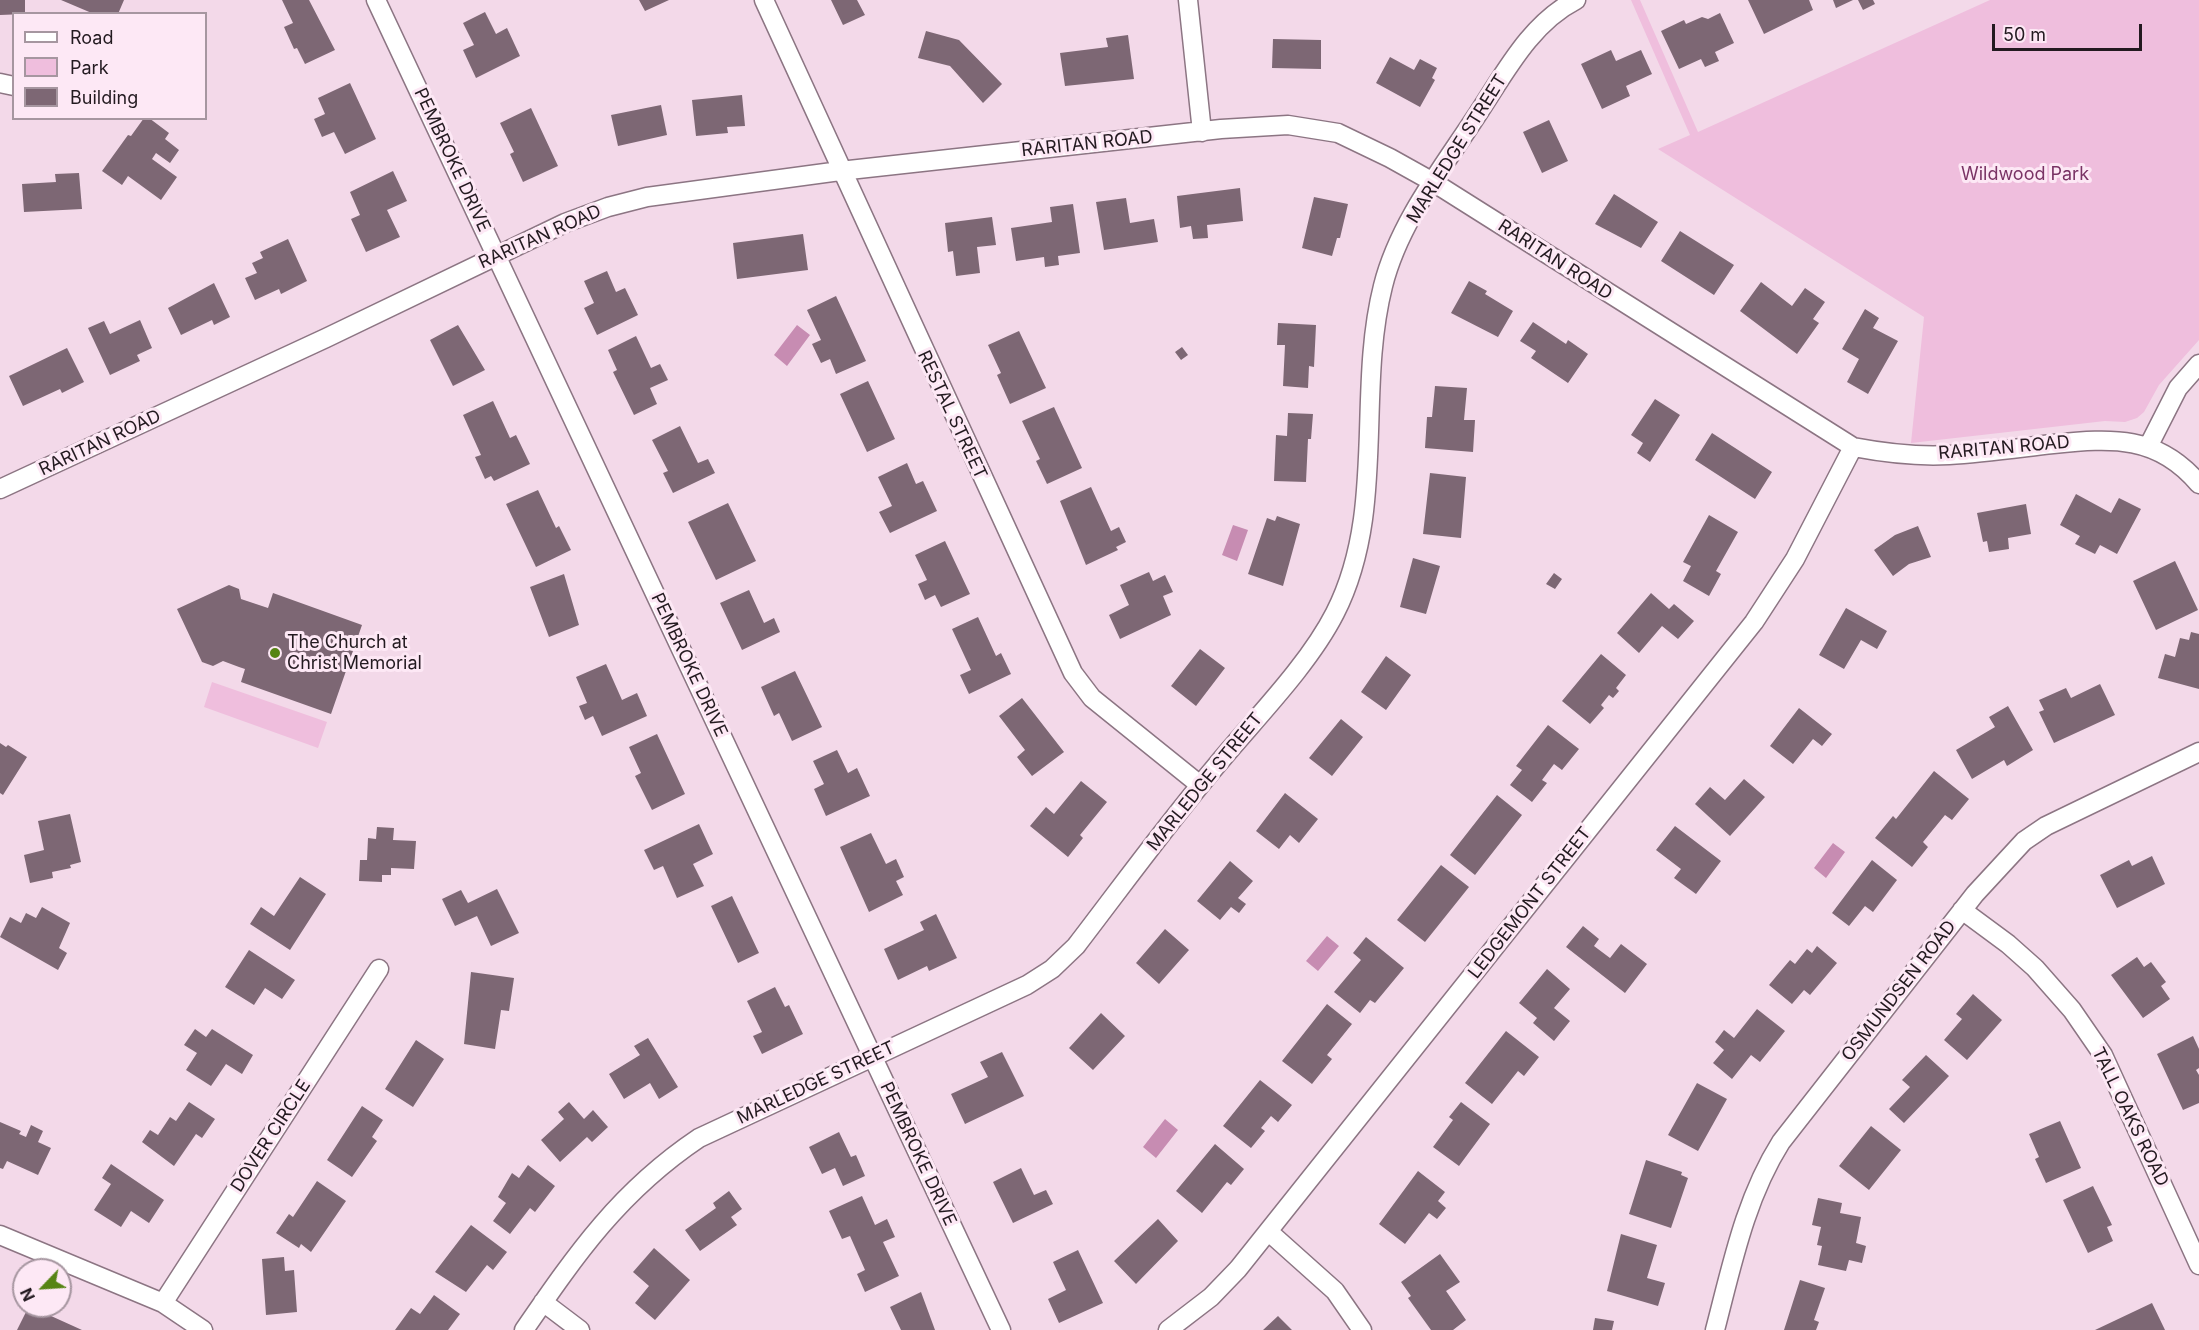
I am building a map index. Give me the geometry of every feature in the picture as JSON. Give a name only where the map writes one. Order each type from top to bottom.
[{"type":"street","name":"PEMBROKE DRIVE","points":[[376,0],[1001,1330]]},
{"type":"street","name":"RESTAL STREET","points":[[764,0],[840,171],[1072,673],[1092,698],[1200,785]]},
{"type":"street","points":[[1188,0],[1202,132]]},
{"type":"street","name":"MARLEDGE STREET","points":[[524,1330],[620,1202],[669,1158],[699,1138],[1027,985],[1052,969],[1076,946],[1200,785],[1295,671],[1334,616],[1349,582],[1362,526],[1366,492],[1374,334],[1383,284],[1412,215],[1524,44],[1564,6],[1576,0]]},
{"type":"street","name":"RARITAN ROAD","points":[[0,489],[326,338],[497,254],[565,223],[608,207],[647,197],[840,171],[1202,132],[1288,125],[1338,133],[1433,182],[1853,447],[1899,455],[1947,455],[2092,440],[2119,440],[2148,447],[2175,459],[2199,484]]},
{"type":"street","points":[[2148,447],[2178,388],[2199,364]]},
{"type":"street","name":"LEDGEMONT STREET","points":[[1168,1330],[1210,1297],[1269,1232],[1754,622],[1795,559],[1853,447]]},
{"type":"street","name":"OSMUNDSEN ROAD","points":[[1715,1330],[1739,1238],[1756,1185],[1766,1165],[1780,1142],[1962,910],[2007,858],[2046,826],[2199,752]]},
{"type":"street","name":"TALL OAKS ROAD","points":[[1962,910],[2008,944],[2035,968],[2072,1010],[2103,1054],[2199,1265]]},
{"type":"street","name":"DOVER CIRCLE","points":[[163,1303],[379,969]]},
{"type":"street","points":[[1269,1232],[1335,1291],[1362,1330]]},
{"type":"street","points":[[0,1235],[163,1303],[203,1330]]},
{"type":"street","points":[[543,1302],[580,1330]]},
{"type":"green space","name":"Wildwood Park","points":[[1631,0],[1640,0],[1698,132],[1990,0],[2199,0],[2199,340],[2159,385],[2144,412],[2137,418],[2125,422],[2105,421],[1911,443],[1924,317],[1658,149],[1690,135]]},
{"type":"green space","points":[[212,682],[327,722],[318,748],[204,707]]},
{"type":"shaded area","points":[[797,325],[810,335],[787,366],[774,355]]},
{"type":"shaded area","points":[[1233,525],[1248,530],[1237,561],[1222,555]]},
{"type":"shaded area","points":[[1833,843],[1845,852],[1826,878],[1814,868]]},
{"type":"shaded area","points":[[1327,936],[1339,946],[1318,971],[1306,961]]},
{"type":"shaded area","points":[[1165,1119],[1178,1130],[1156,1158],[1143,1147]]},
{"type":"building","points":[[0,0],[25,0],[25,12],[0,15]]},
{"type":"building","points":[[61,0],[124,0],[119,12],[89,12]]},
{"type":"building","points":[[282,0],[309,0],[335,50],[305,64],[297,48],[294,49],[284,27],[293,23]]},
{"type":"building","points":[[639,0],[669,0],[645,11]]},
{"type":"building","points":[[831,0],[857,0],[865,15],[843,25]]},
{"type":"building","points":[[1748,0],[1809,0],[1813,10],[1764,34]]},
{"type":"building","points":[[1833,0],[1853,0],[1836,8]]},
{"type":"building","points":[[1858,0],[1873,0],[1875,4],[1863,10]]},
{"type":"building","points":[[485,12],[496,34],[507,28],[520,56],[476,78],[463,50],[474,45],[463,23]]},
{"type":"building","points":[[1720,13],[1734,43],[1715,52],[1719,61],[1705,67],[1701,59],[1679,69],[1661,31],[1684,20],[1686,24],[1702,17],[1708,19]]},
{"type":"building","points":[[926,31],[959,40],[1002,84],[983,103],[950,66],[918,58]]},
{"type":"building","points":[[1128,35],[1134,79],[1065,86],[1060,53],[1108,47],[1106,38]]},
{"type":"building","points":[[1273,39],[1321,40],[1321,69],[1272,68]]},
{"type":"building","points":[[1611,50],[1616,61],[1641,50],[1652,74],[1626,86],[1630,96],[1602,109],[1581,64]]},
{"type":"building","points":[[1390,57],[1414,70],[1420,59],[1437,68],[1432,78],[1435,80],[1420,107],[1376,83]]},
{"type":"building","points":[[350,83],[376,139],[345,154],[334,132],[322,137],[314,119],[325,114],[318,98]]},
{"type":"building","points":[[742,95],[745,126],[727,127],[728,133],[696,136],[692,100]]},
{"type":"building","points":[[661,105],[667,135],[618,146],[611,115]]},
{"type":"building","points":[[531,108],[558,166],[523,182],[510,154],[514,152],[500,123]]},
{"type":"building","points":[[143,120],[152,120],[169,133],[165,139],[179,150],[170,163],[156,153],[152,159],[177,177],[161,200],[128,176],[122,185],[102,171],[128,135],[131,136]]},
{"type":"building","points":[[1549,120],[1568,161],[1542,173],[1523,132]]},
{"type":"building","points":[[393,171],[407,201],[387,210],[400,237],[366,252],[351,219],[360,215],[350,192]]},
{"type":"building","points":[[79,173],[82,209],[24,212],[22,184],[56,182],[55,174]]},
{"type":"building","points":[[1240,188],[1243,221],[1207,225],[1208,238],[1193,239],[1191,226],[1180,228],[1177,196]]},
{"type":"building","points":[[1614,194],[1658,222],[1641,248],[1595,224]]},
{"type":"building","points":[[1314,197],[1348,204],[1340,238],[1337,238],[1332,256],[1302,248]]},
{"type":"building","points":[[1126,198],[1130,223],[1154,219],[1158,242],[1104,250],[1096,202]]},
{"type":"building","points":[[1073,204],[1080,253],[1058,256],[1059,265],[1045,267],[1044,257],[1016,261],[1011,228],[1052,222],[1050,207]]},
{"type":"building","points":[[992,217],[996,245],[977,247],[980,273],[956,276],[953,251],[948,252],[945,223]]},
{"type":"building","points":[[1680,231],[1734,265],[1714,295],[1661,261]]},
{"type":"building","points":[[803,234],[808,270],[737,279],[733,243]]},
{"type":"building","points":[[288,239],[307,281],[281,294],[279,289],[255,300],[245,278],[257,273],[252,263],[263,258],[260,252]]},
{"type":"building","points":[[607,271],[616,292],[625,288],[638,315],[597,335],[584,308],[594,303],[584,281]]},
{"type":"building","points":[[1469,281],[1487,291],[1485,294],[1513,311],[1498,337],[1451,313]]},
{"type":"building","points":[[1761,282],[1792,306],[1805,288],[1825,302],[1813,319],[1819,323],[1797,354],[1740,311]]},
{"type":"building","points":[[214,283],[230,317],[214,325],[212,320],[181,335],[168,308]]},
{"type":"building","points":[[836,296],[866,361],[836,374],[830,359],[821,363],[812,344],[821,340],[807,310]]},
{"type":"building","points":[[1865,309],[1879,318],[1873,328],[1898,341],[1868,394],[1847,382],[1859,359],[1842,349]]},
{"type":"building","points":[[140,320],[152,348],[137,355],[140,361],[110,375],[88,328],[104,321],[110,334]]},
{"type":"building","points":[[1533,322],[1566,344],[1568,340],[1588,354],[1568,383],[1531,358],[1536,351],[1520,341]]},
{"type":"building","points":[[1278,323],[1316,325],[1314,367],[1309,366],[1308,388],[1283,386],[1285,345],[1277,345]]},
{"type":"building","points":[[458,325],[485,370],[453,386],[430,340]]},
{"type":"building","points":[[1019,331],[1046,388],[1010,404],[997,375],[1001,373],[988,345]]},
{"type":"building","points":[[636,336],[651,368],[660,364],[668,380],[650,388],[657,404],[634,415],[613,372],[617,370],[608,350]]},
{"type":"building","points":[[1182,347],[1188,355],[1181,360],[1175,352]]},
{"type":"building","points":[[67,348],[84,382],[62,393],[60,389],[23,406],[9,376]]},
{"type":"building","points":[[868,381],[895,439],[867,452],[840,394]]},
{"type":"building","points":[[1435,386],[1467,388],[1464,420],[1475,420],[1473,452],[1425,448],[1427,417],[1432,417]]},
{"type":"building","points":[[1655,399],[1680,415],[1650,462],[1637,453],[1643,443],[1631,435]]},
{"type":"building","points":[[493,401],[510,438],[516,435],[530,464],[494,481],[491,476],[485,479],[475,457],[481,455],[463,415]]},
{"type":"building","points":[[1054,407],[1082,468],[1047,484],[1036,461],[1040,459],[1022,421]]},
{"type":"building","points":[[1288,413],[1313,414],[1311,439],[1308,439],[1306,482],[1274,481],[1276,435],[1287,436]]},
{"type":"building","points":[[680,426],[698,463],[708,459],[715,473],[673,493],[663,473],[668,471],[652,440]]},
{"type":"building","points":[[1712,433],[1772,472],[1755,499],[1695,460]]},
{"type":"building","points":[[907,463],[916,484],[923,481],[937,511],[890,533],[879,512],[892,506],[878,477]]},
{"type":"building","points":[[1430,473],[1466,477],[1461,538],[1423,534]]},
{"type":"building","points":[[1091,487],[1111,531],[1119,527],[1126,542],[1116,547],[1118,550],[1086,565],[1060,501]]},
{"type":"building","points":[[538,490],[556,528],[559,526],[571,550],[536,567],[506,504]]},
{"type":"building","points":[[2076,494],[2111,513],[2119,498],[2141,509],[2117,554],[2100,545],[2095,554],[2075,544],[2080,536],[2060,525]]},
{"type":"building","points":[[728,503],[756,561],[716,580],[688,522]]},
{"type":"building","points":[[2026,504],[2031,534],[2008,538],[2009,549],[1989,552],[1987,541],[1983,542],[1977,513]]},
{"type":"building","points":[[1709,515],[1738,532],[1716,571],[1721,574],[1709,596],[1683,581],[1691,566],[1683,562]]},
{"type":"building","points":[[1277,516],[1300,524],[1283,586],[1248,574],[1267,518],[1275,521]]},
{"type":"building","points":[[1918,526],[1931,557],[1909,564],[1893,576],[1874,550],[1895,535]]},
{"type":"building","points":[[945,541],[970,594],[941,607],[935,595],[925,600],[918,584],[927,580],[915,555]]},
{"type":"building","points":[[1413,558],[1440,566],[1426,614],[1400,607]]},
{"type":"building","points":[[2175,561],[2198,610],[2156,630],[2133,581]]},
{"type":"building","points":[[1149,572],[1153,581],[1165,575],[1173,592],[1163,596],[1171,615],[1120,639],[1109,615],[1129,605],[1120,585]]},
{"type":"building","points":[[1554,573],[1562,579],[1555,589],[1546,584]]},
{"type":"building","points":[[564,574],[579,625],[549,637],[530,587]]},
{"type":"building","name":"The Church at Christ Memorial","points":[[229,585],[239,589],[241,599],[268,608],[273,593],[362,625],[331,714],[241,682],[245,669],[223,661],[213,666],[202,662],[177,609]]},
{"type":"building","points":[[749,590],[764,623],[774,618],[780,632],[742,650],[720,603]]},
{"type":"building","points":[[1651,593],[1669,609],[1674,604],[1694,621],[1678,639],[1662,626],[1639,653],[1617,633]]},
{"type":"building","points":[[1846,608],[1887,631],[1877,649],[1861,640],[1844,669],[1819,655]]},
{"type":"building","points":[[978,617],[996,656],[1001,653],[1011,674],[969,694],[960,675],[971,670],[952,629]]},
{"type":"building","points":[[2191,632],[2199,634],[2199,689],[2158,678],[2165,654],[2175,657],[2180,638],[2189,640]]},
{"type":"building","points":[[1200,649],[1225,668],[1196,706],[1171,686]]},
{"type":"building","points":[[1601,654],[1626,675],[1616,688],[1619,691],[1613,698],[1609,695],[1601,705],[1604,708],[1590,724],[1562,701]]},
{"type":"building","points":[[1386,656],[1411,675],[1386,710],[1361,692]]},
{"type":"building","points":[[606,664],[622,700],[637,693],[647,716],[602,736],[593,716],[585,720],[579,706],[587,703],[576,677]]},
{"type":"building","points":[[795,671],[822,727],[792,741],[779,713],[774,716],[761,687]]},
{"type":"building","points":[[2100,684],[2115,715],[2054,743],[2039,712],[2044,710],[2039,700],[2066,688],[2071,698]]},
{"type":"building","points":[[1022,698],[1064,752],[1032,776],[1017,757],[1025,750],[999,716]]},
{"type":"building","points":[[2008,706],[2033,750],[2007,766],[2004,760],[1972,779],[1956,750],[1995,727],[1989,717]]},
{"type":"building","points":[[1799,708],[1832,734],[1822,746],[1813,739],[1793,764],[1770,746]]},
{"type":"building","points":[[1341,719],[1363,737],[1332,776],[1309,758]]},
{"type":"building","points":[[1548,725],[1579,749],[1562,770],[1554,764],[1542,780],[1547,783],[1532,802],[1510,785],[1522,770],[1516,766]]},
{"type":"building","points":[[657,734],[685,794],[652,810],[635,776],[641,773],[629,747]]},
{"type":"building","points":[[0,743],[6,747],[8,745],[27,757],[3,795],[0,793]]},
{"type":"building","points":[[837,750],[848,773],[857,768],[870,796],[826,816],[814,789],[824,784],[813,761]]},
{"type":"building","points":[[1934,771],[1969,799],[1952,820],[1945,815],[1923,842],[1928,847],[1912,867],[1875,838],[1893,816],[1896,819]]},
{"type":"building","points":[[1744,779],[1765,797],[1730,836],[1695,804],[1710,787],[1725,800]]},
{"type":"building","points":[[1081,781],[1107,802],[1080,835],[1083,838],[1068,857],[1030,826],[1046,807],[1054,814]]},
{"type":"building","points":[[1285,793],[1318,819],[1299,843],[1290,835],[1279,849],[1256,831]]},
{"type":"building","points":[[1497,795],[1522,815],[1475,875],[1450,855]]},
{"type":"building","points":[[70,814],[81,862],[70,865],[71,868],[52,872],[53,878],[30,883],[24,855],[44,850],[38,821]]},
{"type":"building","points":[[699,824],[713,854],[693,864],[704,886],[677,898],[663,866],[654,870],[644,850]]},
{"type":"building","points":[[1675,826],[1721,861],[1696,894],[1674,878],[1681,869],[1656,850]]},
{"type":"building","points":[[377,827],[394,828],[393,840],[416,841],[414,869],[391,868],[391,875],[382,875],[382,882],[359,881],[360,860],[367,860],[368,838],[376,839]]},
{"type":"building","points":[[871,833],[886,864],[896,859],[904,877],[896,881],[903,895],[869,912],[840,847]]},
{"type":"building","points":[[2152,856],[2165,884],[2117,908],[2100,875],[2129,860],[2132,866]]},
{"type":"building","points":[[1872,860],[1897,880],[1873,912],[1865,906],[1849,926],[1832,913]]},
{"type":"building","points":[[1230,861],[1253,881],[1238,898],[1246,904],[1239,913],[1231,907],[1220,920],[1197,901]]},
{"type":"building","points":[[1441,865],[1469,887],[1425,942],[1397,920]]},
{"type":"building","points":[[300,877],[326,894],[290,950],[250,924],[261,907],[274,916]]},
{"type":"building","points":[[497,889],[519,933],[491,946],[477,916],[455,926],[442,899],[461,890],[468,903]]},
{"type":"building","points":[[732,896],[759,953],[738,963],[711,906]]},
{"type":"building","points":[[42,907],[70,923],[59,948],[67,953],[58,970],[0,937],[10,917],[21,923],[26,913],[36,918]]},
{"type":"building","points":[[936,914],[957,958],[929,971],[927,966],[898,980],[884,949],[924,930],[920,922]]},
{"type":"building","points":[[1583,926],[1599,939],[1594,946],[1610,958],[1621,944],[1647,964],[1625,993],[1566,947]]},
{"type":"building","points":[[1165,929],[1189,950],[1159,984],[1136,963]]},
{"type":"building","points":[[1366,937],[1404,968],[1375,1003],[1370,1000],[1360,1013],[1334,992],[1361,960],[1353,953]]},
{"type":"building","points":[[1817,946],[1837,963],[1810,995],[1804,990],[1792,1004],[1769,985],[1790,960],[1795,964],[1807,949],[1812,953]]},
{"type":"building","points":[[249,950],[295,980],[282,999],[265,988],[254,1005],[225,987]]},
{"type":"building","points":[[2137,957],[2144,967],[2151,962],[2166,982],[2161,986],[2170,999],[2143,1018],[2111,975]]},
{"type":"building","points":[[1547,969],[1570,989],[1554,1008],[1570,1021],[1554,1041],[1533,1023],[1537,1018],[1519,1003]]},
{"type":"building","points":[[471,972],[514,978],[509,1011],[501,1010],[495,1049],[464,1044]]},
{"type":"building","points":[[775,987],[785,1007],[789,1005],[803,1034],[762,1054],[753,1036],[762,1032],[747,1001]]},
{"type":"building","points":[[1973,994],[2002,1020],[1967,1060],[1944,1040],[1962,1019],[1956,1014]]},
{"type":"building","points":[[1327,1004],[1352,1024],[1327,1055],[1332,1059],[1312,1084],[1282,1061]]},
{"type":"building","points":[[1757,1009],[1785,1031],[1760,1062],[1751,1055],[1732,1079],[1713,1063],[1724,1050],[1715,1042],[1724,1030],[1734,1038]]},
{"type":"building","points":[[1101,1013],[1125,1036],[1093,1070],[1069,1048]]},
{"type":"building","points":[[195,1029],[206,1037],[212,1029],[253,1055],[242,1074],[226,1064],[211,1086],[186,1070],[197,1053],[184,1045]]},
{"type":"building","points":[[1506,1031],[1539,1057],[1524,1076],[1518,1071],[1492,1104],[1465,1083]]},
{"type":"building","points":[[2193,1036],[2199,1049],[2199,1068],[2196,1070],[2199,1075],[2199,1103],[2183,1110],[2157,1054]]},
{"type":"building","points":[[648,1038],[678,1087],[659,1099],[650,1083],[624,1099],[609,1074],[640,1055],[634,1046]]},
{"type":"building","points":[[416,1040],[444,1059],[413,1107],[385,1089]]},
{"type":"building","points":[[1002,1052],[1024,1096],[965,1124],[951,1094],[988,1077],[980,1062]]},
{"type":"building","points":[[1926,1055],[1949,1076],[1904,1123],[1889,1109],[1910,1087],[1902,1080]]},
{"type":"building","points":[[1260,1080],[1292,1105],[1278,1122],[1271,1116],[1261,1128],[1265,1131],[1251,1148],[1223,1126]]},
{"type":"building","points":[[1697,1083],[1727,1099],[1698,1151],[1668,1135]]},
{"type":"building","points":[[189,1102],[215,1119],[202,1138],[196,1134],[174,1166],[142,1142],[150,1130],[158,1135],[170,1117],[176,1121]]},
{"type":"building","points":[[569,1102],[584,1119],[593,1110],[608,1127],[592,1142],[587,1137],[560,1162],[541,1140],[564,1119],[558,1112]]},
{"type":"building","points":[[1461,1102],[1490,1124],[1459,1166],[1433,1147],[1453,1120],[1449,1117]]},
{"type":"building","points":[[362,1106],[383,1120],[372,1137],[377,1141],[352,1177],[327,1160]]},
{"type":"building","points":[[2060,1121],[2081,1168],[2046,1183],[2035,1159],[2039,1157],[2029,1134]]},
{"type":"building","points":[[0,1122],[21,1131],[19,1134],[26,1137],[31,1125],[43,1131],[38,1142],[51,1148],[38,1175],[7,1161],[3,1169],[0,1168]]},
{"type":"building","points":[[1871,1126],[1901,1150],[1869,1190],[1839,1166]]},
{"type":"building","points":[[839,1132],[851,1157],[856,1155],[865,1176],[843,1186],[835,1168],[822,1174],[809,1147]]},
{"type":"building","points":[[1215,1144],[1244,1169],[1231,1185],[1227,1182],[1202,1213],[1176,1191]]},
{"type":"building","points":[[1646,1160],[1682,1172],[1681,1175],[1688,1178],[1671,1228],[1629,1214]]},
{"type":"building","points":[[111,1164],[164,1200],[149,1223],[131,1211],[121,1227],[94,1210],[111,1184],[102,1178]]},
{"type":"building","points":[[528,1165],[555,1186],[535,1212],[530,1208],[510,1234],[493,1221],[506,1203],[498,1197],[512,1173],[519,1178]]},
{"type":"building","points":[[1021,1168],[1034,1195],[1046,1190],[1053,1204],[1013,1223],[993,1182]]},
{"type":"building","points":[[1418,1171],[1445,1192],[1438,1201],[1446,1208],[1437,1219],[1429,1213],[1405,1244],[1379,1224]]},
{"type":"building","points":[[317,1181],[346,1201],[311,1252],[301,1244],[299,1248],[276,1233],[289,1214],[293,1217]]},
{"type":"building","points":[[2093,1186],[2112,1225],[2107,1227],[2113,1241],[2088,1253],[2063,1200]]},
{"type":"building","points":[[729,1191],[742,1209],[731,1217],[737,1225],[700,1251],[685,1230],[716,1208],[713,1203]]},
{"type":"building","points":[[862,1196],[875,1225],[887,1219],[895,1237],[883,1242],[899,1276],[865,1292],[857,1274],[865,1270],[850,1236],[842,1239],[829,1211]]},
{"type":"building","points":[[1818,1198],[1842,1203],[1840,1213],[1861,1217],[1856,1243],[1866,1246],[1862,1263],[1849,1260],[1846,1271],[1818,1265],[1822,1246],[1817,1245],[1821,1227],[1812,1225]]},
{"type":"building","points":[[1158,1219],[1178,1241],[1136,1284],[1114,1261]]},
{"type":"building","points":[[471,1225],[507,1252],[493,1270],[487,1265],[466,1292],[435,1272]]},
{"type":"building","points":[[1621,1234],[1657,1245],[1647,1278],[1665,1283],[1658,1306],[1607,1291]]},
{"type":"building","points":[[654,1248],[690,1280],[655,1320],[635,1303],[649,1286],[633,1272]]},
{"type":"building","points":[[1078,1250],[1103,1303],[1059,1323],[1048,1299],[1066,1290],[1053,1262]]},
{"type":"building","points":[[1440,1254],[1460,1282],[1446,1291],[1466,1320],[1453,1330],[1431,1330],[1408,1298],[1411,1296],[1401,1282]]},
{"type":"building","points":[[284,1257],[285,1271],[294,1270],[297,1312],[266,1315],[262,1259]]},
{"type":"building","points":[[1800,1280],[1825,1288],[1814,1320],[1819,1322],[1816,1330],[1784,1330]]},
{"type":"building","points":[[921,1292],[935,1330],[901,1330],[890,1307]]},
{"type":"building","points":[[434,1295],[460,1314],[448,1330],[395,1330],[411,1308],[420,1314]]},
{"type":"building","points":[[2152,1303],[2165,1330],[2095,1330]]},
{"type":"building","points":[[1278,1316],[1292,1330],[1263,1330]]},
{"type":"building","points":[[23,1318],[56,1318],[82,1330],[17,1330]]},
{"type":"building","points":[[1595,1318],[1614,1321],[1612,1330],[1593,1330]]},
{"type":"place","name":"The Church at Christ Memorial","points":[[275,653]]}]
